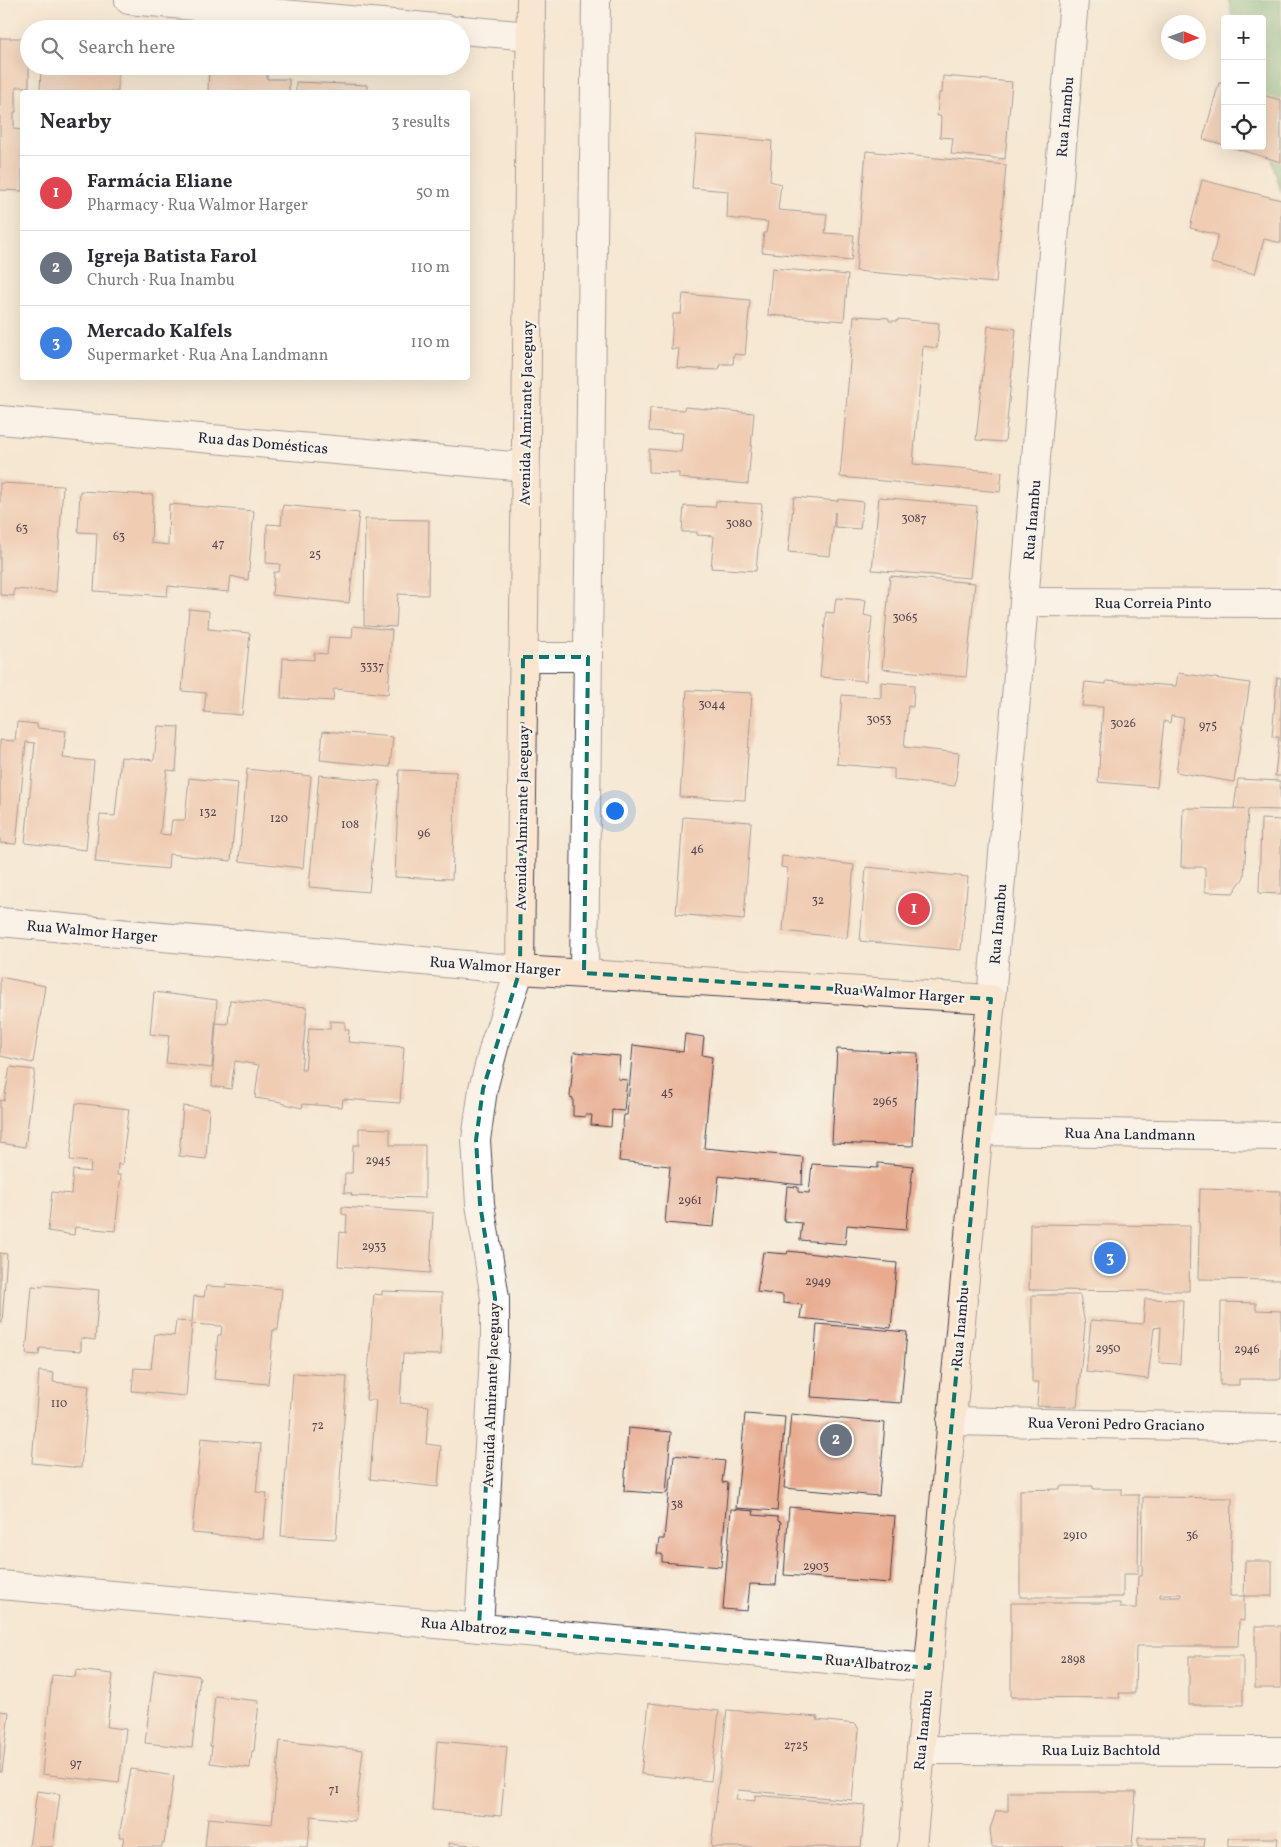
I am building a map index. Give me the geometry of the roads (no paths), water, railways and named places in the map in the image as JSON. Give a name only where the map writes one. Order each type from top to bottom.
[{"type":"main road","name":"Avenida Almirante Jaceguay","points":[[520,970],[531,0]]},
{"type":"main road","name":"Rua Walmor Harger","points":[[520,970],[991,998]]},
{"type":"main road","name":"Rua Inambu","points":[[912,1847],[991,998]]},
{"type":"street","points":[[128,0],[349,20]]},
{"type":"street","points":[[584,973],[596,0]]},
{"type":"street","name":"Rua Inambu","points":[[991,998],[1074,0]]},
{"type":"street","points":[[470,31],[531,36]]},
{"type":"street","name":"Rua das Domésticas","points":[[0,420],[526,467]]},
{"type":"street","name":"Rua Correia Pinto","points":[[1025,602],[1281,603]]},
{"type":"street","points":[[523,658],[588,657]]},
{"type":"street","name":"Rua Walmor Harger","points":[[0,922],[520,970]]},
{"type":"street","name":"Avenida Almirante Jaceguay","points":[[479,1628],[495,1336],[495,1298],[480,1204],[476,1140],[483,1089],[495,1043],[520,970]]},
{"type":"street","name":"Rua Ana Landmann","points":[[978,1131],[1281,1136]]},
{"type":"street","name":"Rua Veroni Pedro Graciano","points":[[951,1421],[1281,1428]]},
{"type":"street","name":"Rua Albatroz","points":[[0,1585],[929,1668]]},
{"type":"street","name":"Rua Luiz Bachtold","points":[[921,1750],[1281,1750]]},
{"type":"place","name":"Farmácia Eliane","points":[[914,909]]},
{"type":"place","name":"Mercado Kalfels","points":[[1110,1258]]},
{"type":"place","name":"Igreja Batista Farol","points":[[836,1440]]}]
